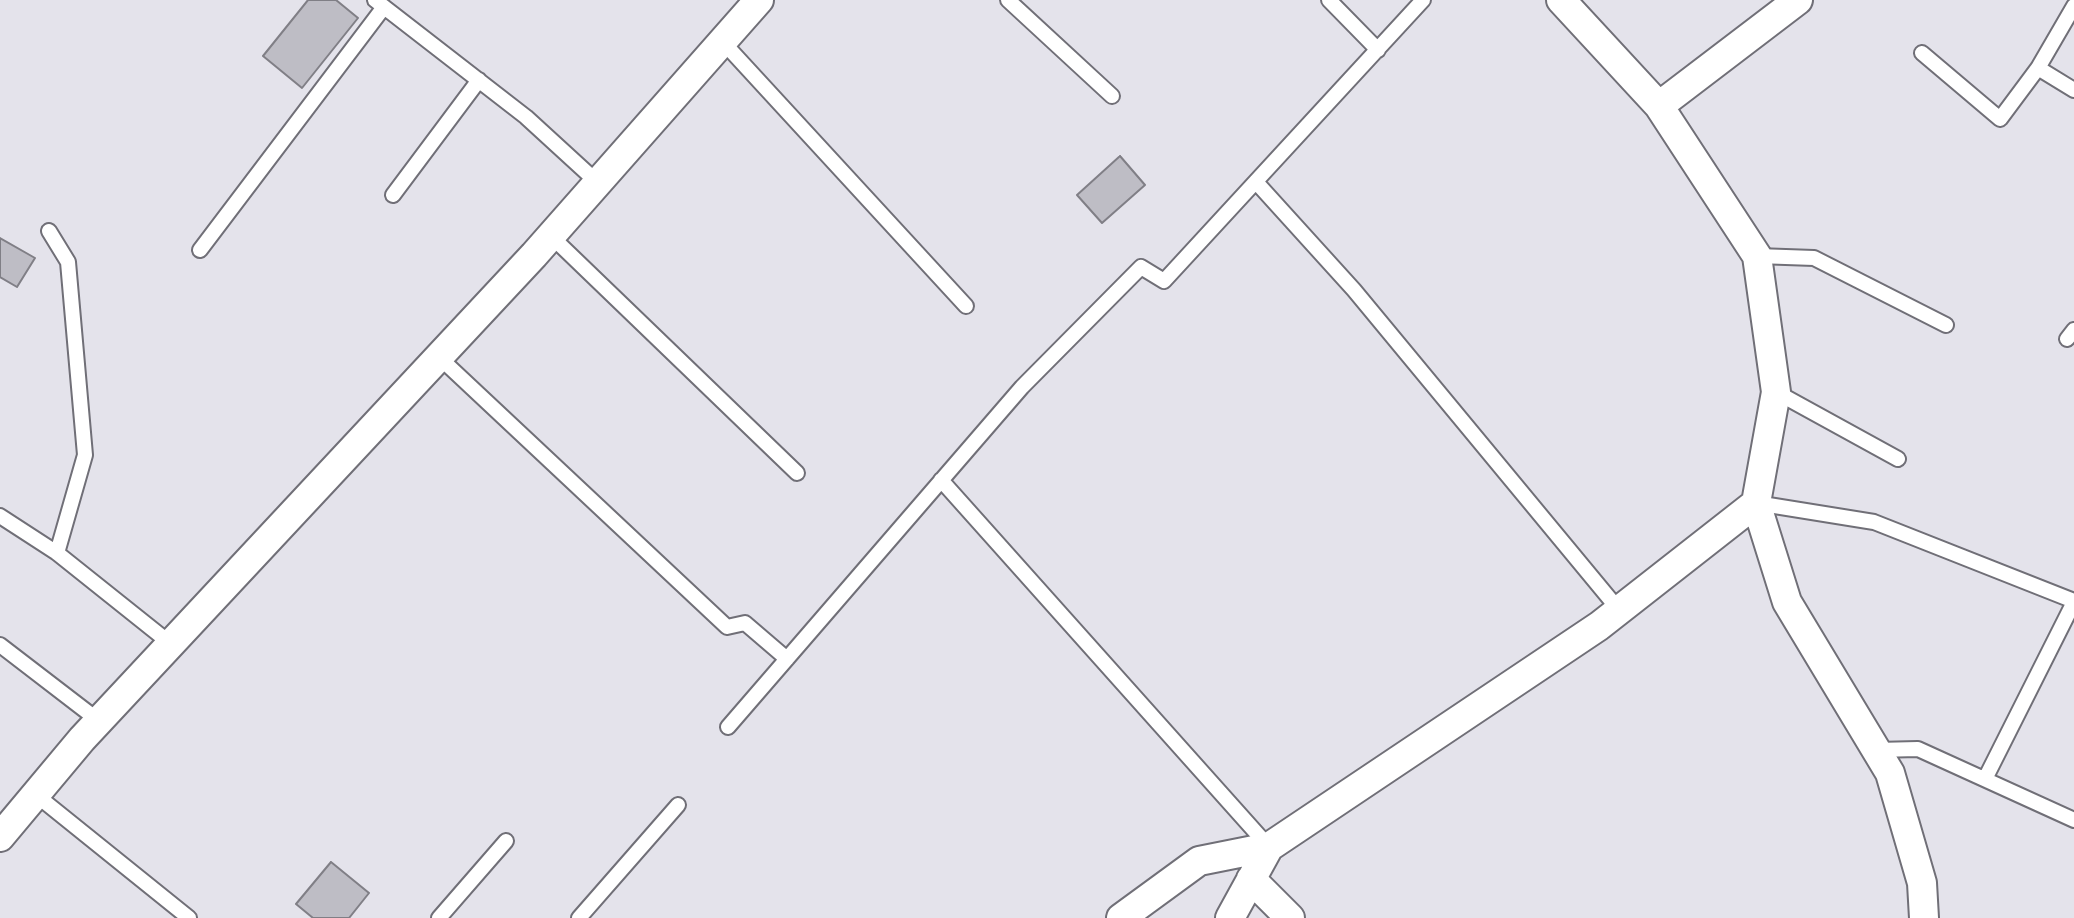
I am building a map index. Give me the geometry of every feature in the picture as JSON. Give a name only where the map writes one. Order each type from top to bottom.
[{"type":"street","points":[[0,837],[99,721],[551,236],[759,0]]},
{"type":"street","points":[[1659,106],[1798,0]]},
{"type":"street","points":[[1577,6],[1659,106],[1757,256],[1776,392],[1756,503],[1787,602],[1890,773],[1922,883],[1924,918]]},
{"type":"street","points":[[1121,918],[1199,861],[1269,847],[1619,610],[1756,503]]},
{"type":"street","points":[[1230,918],[1269,847]]},
{"type":"street","points":[[1251,879],[1290,918]]},
{"type":"lane","points":[[1008,0],[1112,96]]},
{"type":"lane","points":[[1329,0],[1378,50]]},
{"type":"lane","points":[[728,727],[1022,387],[1141,267],[1164,281],[1423,0]]},
{"type":"lane","points":[[200,250],[379,3],[526,117],[597,182]]},
{"type":"lane","points":[[1922,53],[2000,119],[2038,68],[2074,6]]},
{"type":"lane","points":[[723,42],[966,306]]},
{"type":"lane","points":[[2038,68],[2074,90]]},
{"type":"lane","points":[[393,195],[479,80]]},
{"type":"lane","points":[[1257,183],[1354,290],[1619,610]]},
{"type":"lane","points":[[49,231],[68,262],[85,455],[57,553]]},
{"type":"lane","points":[[551,236],[797,473]]},
{"type":"lane","points":[[1757,256],[1814,258],[1946,325]]},
{"type":"lane","points":[[439,357],[727,627],[745,623],[787,659]]},
{"type":"lane","points":[[1776,392],[1898,459]]},
{"type":"lane","points":[[941,480],[1269,847]]},
{"type":"lane","points":[[1756,503],[1874,522],[2074,601],[1985,779]]},
{"type":"lane","points":[[0,516],[57,553],[171,644]]},
{"type":"lane","points":[[0,645],[99,721]]},
{"type":"lane","points":[[1876,750],[1918,749],[2074,820]]},
{"type":"lane","points":[[35,794],[189,918]]},
{"type":"lane","points":[[579,918],[678,805]]},
{"type":"lane","points":[[439,918],[506,841]]},
{"type":"building","points":[[308,0],[336,0],[358,18],[302,88],[263,56]]},
{"type":"building","points":[[1120,156],[1145,185],[1102,223],[1077,195]]},
{"type":"building","points":[[0,238],[35,258],[17,287],[0,277]]},
{"type":"building","points":[[331,862],[369,893],[349,918],[313,918],[296,904]]}]
